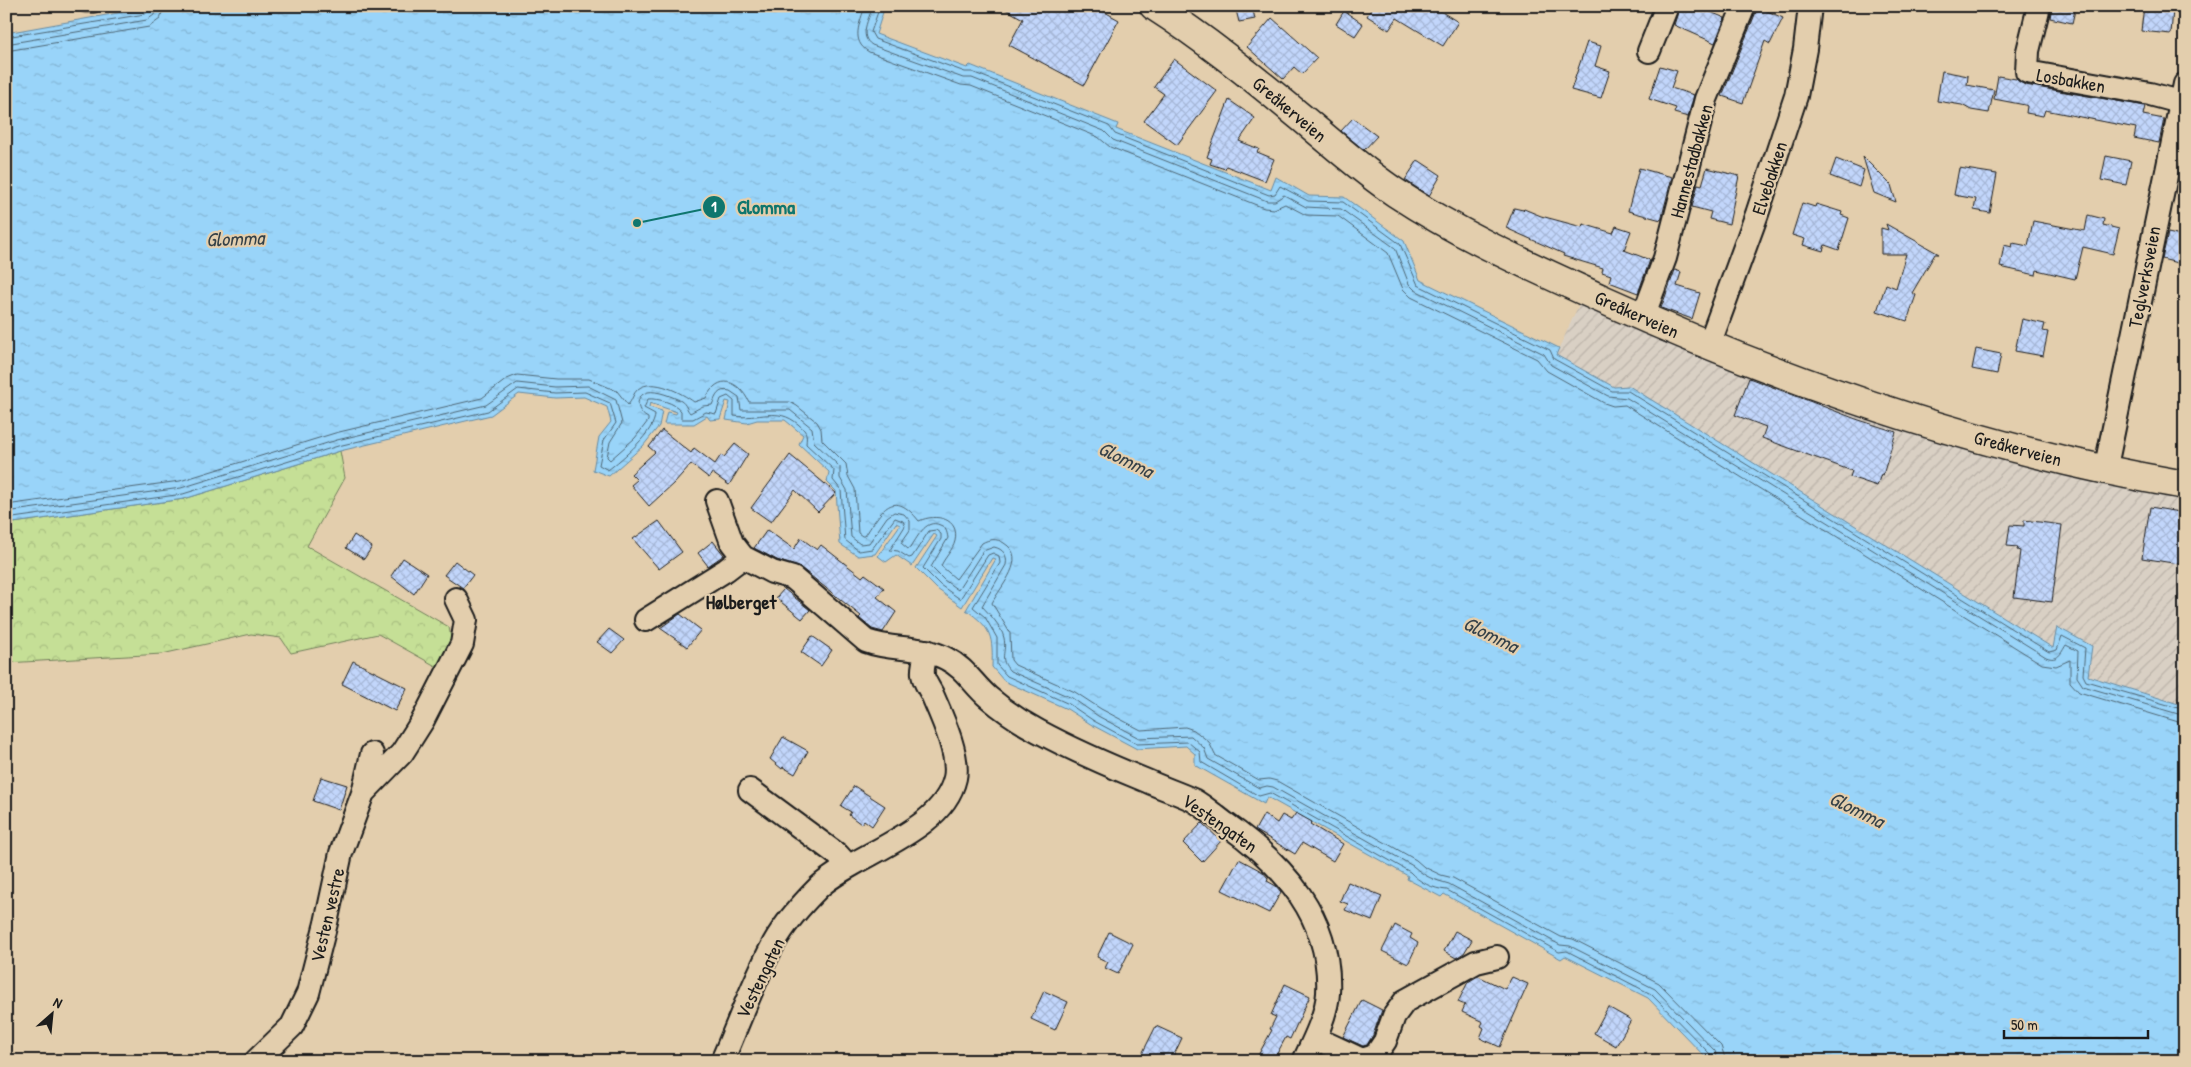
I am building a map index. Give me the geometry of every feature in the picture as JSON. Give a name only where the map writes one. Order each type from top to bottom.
[{"type":"main road","name":"Greåkerveien","points":[[1154,6],[1226,57],[1365,172],[1437,218],[1502,253],[1709,346],[1866,404],[2004,445],[2106,471],[2185,485]]},
{"type":"street","points":[[1649,51],[1667,6]]},
{"type":"street","name":"Hannestadbakken","points":[[1642,317],[1665,258],[1706,100],[1744,6]]},
{"type":"street","name":"Elvebakken","points":[[1709,346],[1757,214],[1796,96],[1805,48],[1810,6]]},
{"type":"street","name":"Losbakken","points":[[2038,6],[2028,51],[2027,72],[2150,94],[2183,93]]},
{"type":"street","name":"Teglverksveien","points":[[2106,471],[2183,93]]},
{"type":"street","name":"Vestengaten","points":[[717,501],[732,544],[743,557],[772,572],[793,578],[866,641],[880,646],[927,651],[946,658],[965,670],[988,696],[1036,730],[1146,781],[1194,800],[1253,843],[1283,871],[1303,901],[1320,933],[1327,960],[1328,995],[1315,1038],[1304,1061]]},
{"type":"street","points":[[646,620],[743,557]]},
{"type":"street","points":[[363,793],[402,753],[422,720],[462,644],[466,620],[456,599]]},
{"type":"street","name":"Vestengaten","points":[[722,1061],[774,942],[799,908],[820,886],[848,866],[904,834],[934,814],[945,799],[955,777],[954,756],[941,716],[922,674],[927,651]]},
{"type":"street","name":"Vesten vestre","points":[[256,1061],[292,1026],[308,993],[341,854],[363,793],[372,754]]},
{"type":"street","points":[[750,790],[838,855],[848,866]]},
{"type":"street","points":[[1315,1038],[1362,1060],[1376,1056],[1385,1041],[1394,1016],[1405,1001],[1476,962],[1497,957]]},
{"type":"lane","points":[[85,6],[94,6]]},
{"type":"shaded area","points":[[1585,291],[1709,345],[2185,485],[2185,706],[2088,676],[2092,646],[2057,627],[2053,648],[1629,386],[1614,387],[1556,355]]},
{"type":"green space","points":[[340,451],[345,478],[307,546],[449,627],[453,649],[441,669],[378,634],[291,653],[281,638],[251,634],[162,654],[6,663],[6,524],[184,499]]},
{"type":"water","points":[[157,6],[885,6],[876,34],[967,68],[970,65],[1118,124],[1116,129],[1271,190],[1276,177],[1309,196],[1344,197],[1404,241],[1420,280],[1559,348],[1556,355],[1614,387],[1629,386],[2053,648],[2057,627],[2092,646],[2088,676],[2185,706],[2185,1061],[1709,1061],[1648,998],[1565,956],[1561,959],[1444,894],[1441,897],[1407,879],[1408,876],[1267,797],[1264,804],[1195,765],[1195,754],[1186,746],[1137,749],[1067,709],[1004,681],[992,667],[991,641],[986,628],[975,616],[966,610],[996,559],[992,558],[962,607],[937,589],[916,568],[937,536],[934,534],[912,566],[896,555],[886,562],[878,556],[900,525],[896,523],[875,554],[858,556],[840,544],[836,491],[827,482],[829,472],[799,444],[803,435],[785,420],[757,420],[747,423],[726,420],[730,402],[726,401],[720,419],[710,420],[707,416],[694,424],[664,424],[667,412],[676,414],[677,412],[650,403],[649,407],[662,411],[659,426],[643,446],[609,476],[593,470],[599,437],[611,422],[607,407],[584,397],[555,398],[519,394],[491,415],[340,451],[184,499],[6,524],[6,33]]},
{"type":"building","points":[[1000,6],[1094,6],[1119,20],[1084,85],[1009,45],[1023,19]]},
{"type":"building","points":[[1235,6],[1252,6],[1255,19],[1239,22]]},
{"type":"building","points":[[1373,6],[1432,6],[1458,22],[1443,46],[1397,18],[1389,30],[1367,16]]},
{"type":"building","points":[[1680,6],[1696,6],[1725,18],[1715,43],[1674,25]]},
{"type":"building","points":[[2052,6],[2076,6],[2072,23],[2050,18]]},
{"type":"building","points":[[2144,6],[2173,9],[2171,34],[2141,31]]},
{"type":"building","points":[[1758,7],[1783,18],[1770,44],[1765,41],[1743,103],[1722,96]]},
{"type":"building","points":[[1344,11],[1363,24],[1355,36],[1336,24]]},
{"type":"building","points":[[1272,18],[1317,58],[1302,74],[1294,67],[1283,79],[1247,47]]},
{"type":"building","points":[[1587,42],[1601,46],[1595,66],[1610,71],[1601,98],[1571,90]]},
{"type":"building","points":[[1174,59],[1217,91],[1177,145],[1144,121],[1164,94],[1154,87]]},
{"type":"building","points":[[1660,66],[1677,71],[1671,88],[1694,95],[1688,117],[1674,113],[1676,108],[1649,99]]},
{"type":"building","points":[[1942,71],[1968,76],[1967,85],[1994,90],[1989,113],[1971,110],[1962,105],[1937,101]]},
{"type":"building","points":[[1998,76],[2016,79],[2025,85],[2145,106],[2143,115],[2164,119],[2159,143],[2134,138],[2136,128],[2045,110],[2043,116],[2026,113],[2027,106],[2025,105],[1994,99]]},
{"type":"building","points":[[1229,100],[1255,118],[1239,141],[1259,149],[1257,152],[1274,159],[1265,181],[1226,166],[1225,169],[1210,164],[1212,159],[1207,157]]},
{"type":"building","points":[[1353,118],[1377,136],[1364,150],[1341,131]]},
{"type":"building","points":[[2106,156],[2131,161],[2126,185],[2101,180]]},
{"type":"building","points":[[1863,157],[1891,185],[1896,202],[1874,193]]},
{"type":"building","points":[[1836,159],[1864,170],[1859,187],[1830,176]]},
{"type":"building","points":[[1418,160],[1441,175],[1429,196],[1405,180]]},
{"type":"building","points":[[1639,168],[1672,177],[1661,220],[1628,211]]},
{"type":"building","points":[[1707,168],[1739,176],[1729,224],[1709,219],[1711,212],[1692,207],[1698,184],[1702,185]]},
{"type":"building","points":[[1959,168],[1997,174],[1990,213],[1974,210],[1976,199],[1954,195]]},
{"type":"building","points":[[1802,203],[1815,207],[1816,204],[1842,212],[1841,215],[1849,218],[1839,250],[1825,245],[1823,251],[1803,245],[1805,239],[1792,235]]},
{"type":"building","points":[[1514,208],[1524,209],[1541,216],[1582,227],[1583,224],[1613,233],[1616,226],[1631,231],[1624,250],[1650,260],[1638,293],[1609,282],[1611,275],[1602,272],[1603,268],[1563,256],[1564,254],[1506,228]]},
{"type":"building","points":[[2088,215],[2104,219],[2103,225],[2119,229],[2113,254],[2083,247],[2075,279],[2037,270],[2036,275],[2000,267],[2004,245],[2012,247],[2013,243],[2028,246],[2033,221],[2085,231]]},
{"type":"building","points":[[1886,224],[1939,254],[1935,254],[1912,293],[1916,295],[1907,321],[1877,311],[1886,284],[1896,288],[1906,254],[1881,254],[1881,228],[1888,230]]},
{"type":"building","points":[[2168,233],[2185,237],[2185,265],[2162,259]]},
{"type":"building","points":[[1675,270],[1681,272],[1677,286],[1700,293],[1692,319],[1661,308]]},
{"type":"building","points":[[2022,319],[2045,324],[2043,331],[2048,332],[2043,356],[2015,351]]},
{"type":"building","points":[[1976,349],[2001,354],[1997,374],[1972,369]]},
{"type":"building","points":[[1749,378],[1856,419],[1896,432],[1883,475],[1881,474],[1877,486],[1850,477],[1852,471],[1762,438],[1766,427],[1735,415]]},
{"type":"building","points":[[662,430],[691,453],[694,448],[715,464],[721,455],[724,457],[735,444],[748,454],[729,485],[712,473],[709,478],[691,464],[649,506],[631,485],[637,480],[631,474],[655,452],[649,447]]},
{"type":"building","points":[[790,455],[836,493],[818,512],[795,490],[771,522],[751,508]]},
{"type":"building","points":[[2150,507],[2185,513],[2185,565],[2142,558]]},
{"type":"building","points":[[2024,520],[2062,525],[2052,602],[2014,597],[2020,551],[2017,550],[2018,547],[2007,546],[2010,525],[2024,526]]},
{"type":"building","points":[[659,521],[682,552],[659,569],[633,539]]},
{"type":"building","points":[[767,530],[794,549],[801,538],[817,550],[821,545],[862,577],[865,574],[884,588],[877,597],[896,612],[883,632],[872,629],[859,618],[861,616],[801,568],[777,560],[754,548]]},
{"type":"building","points":[[354,535],[372,547],[364,559],[346,548]]},
{"type":"building","points":[[713,541],[724,555],[708,566],[698,553]]},
{"type":"building","points":[[403,558],[427,574],[414,594],[391,576]]},
{"type":"building","points":[[455,561],[473,575],[463,588],[444,575]]},
{"type":"building","points":[[784,589],[810,610],[802,619],[776,598]]},
{"type":"building","points":[[680,614],[701,630],[687,647],[660,628]]},
{"type":"building","points":[[609,629],[624,640],[612,653],[597,642]]},
{"type":"building","points":[[812,636],[832,650],[821,666],[801,652]]},
{"type":"building","points":[[353,661],[407,688],[395,711],[342,684]]},
{"type":"building","points":[[783,737],[808,751],[795,774],[783,767],[782,769],[770,759]]},
{"type":"building","points":[[321,777],[347,785],[339,810],[313,801]]},
{"type":"building","points":[[854,786],[885,806],[872,826],[864,820],[861,824],[849,815],[851,812],[841,806]]},
{"type":"building","points":[[1296,813],[1343,844],[1333,861],[1302,843],[1295,854],[1255,830],[1264,814],[1277,823],[1282,815],[1291,820]]},
{"type":"building","points":[[1202,823],[1221,841],[1202,862],[1183,843]]},
{"type":"building","points":[[1239,859],[1263,872],[1268,878],[1267,881],[1276,886],[1281,892],[1269,913],[1222,890]]},
{"type":"building","points":[[1348,882],[1382,896],[1372,921],[1345,910],[1348,904],[1340,901]]},
{"type":"building","points":[[1395,925],[1412,934],[1410,938],[1418,943],[1408,964],[1382,951]]},
{"type":"building","points":[[1455,931],[1472,940],[1464,953],[1456,958],[1444,951]]},
{"type":"building","points":[[1109,932],[1133,944],[1118,974],[1105,968],[1108,962],[1097,957]]},
{"type":"building","points":[[1478,976],[1505,989],[1512,977],[1528,984],[1500,1047],[1480,1038],[1484,1028],[1481,1026],[1483,1022],[1462,1012],[1465,1005],[1458,1002],[1468,982]]},
{"type":"building","points":[[1285,984],[1310,996],[1290,1039],[1286,1037],[1273,1061],[1255,1061],[1272,1030],[1270,1029],[1276,1017],[1271,1015]]},
{"type":"building","points":[[1044,991],[1068,1002],[1055,1030],[1031,1019]]},
{"type":"building","points":[[1362,1000],[1382,1010],[1373,1035],[1367,1045],[1363,1046],[1343,1037]]},
{"type":"building","points":[[1608,1007],[1631,1020],[1616,1046],[1594,1033]]},
{"type":"building","points":[[1156,1026],[1182,1038],[1171,1061],[1155,1061],[1142,1054]]},
{"type":"place","name":"Glomma","points":[[637,223]]},
{"type":"district","name":"Hølberget","points":[[741,601]]}]
